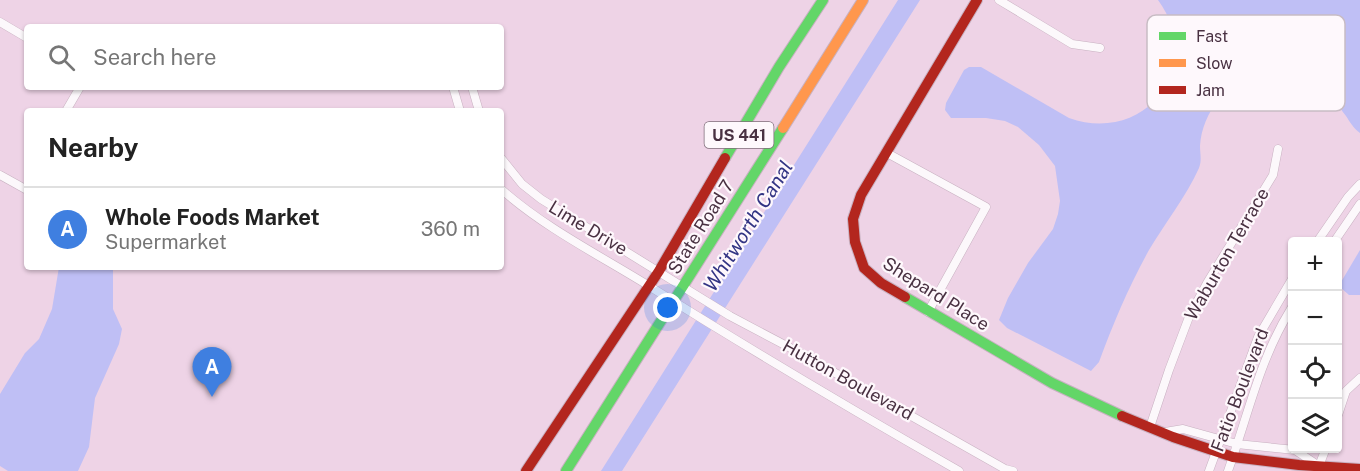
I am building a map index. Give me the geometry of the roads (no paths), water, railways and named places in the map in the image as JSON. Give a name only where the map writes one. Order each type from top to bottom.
[{"type":"main road","name":"State Road 7","points":[[526,471],[659,271],[779,67],[823,0]]},
{"type":"main road","name":"State Road 7","points":[[566,471],[863,0]]},
{"type":"main road","name":"Shepard Place","points":[[977,0],[861,195],[854,219],[855,242],[864,268],[881,283],[928,312],[1052,383],[1150,427],[1233,457],[1360,469]]},
{"type":"street","points":[[999,0],[1072,44],[1100,48]]},
{"type":"street","points":[[0,22],[24,36]]},
{"type":"street","points":[[68,108],[78,90]]},
{"type":"street","points":[[454,90],[459,108]]},
{"type":"street","points":[[473,90],[478,108]]},
{"type":"street","name":"Waburton Terrace","points":[[1150,427],[1189,317],[1207,283],[1274,174],[1278,148]]},
{"type":"street","points":[[887,153],[986,207],[928,312]]},
{"type":"street","name":"Lime Drive","points":[[504,162],[522,184],[541,199],[683,286]]},
{"type":"street","points":[[0,175],[24,188]]},
{"type":"street","points":[[1320,237],[1348,197],[1360,184]]},
{"type":"street","name":"Lime Drive","points":[[504,191],[535,216],[674,302]]},
{"type":"street","points":[[1337,237],[1360,204]]},
{"type":"street","name":"Hutton Boulevard","points":[[683,286],[730,316],[1005,469],[1013,471]]},
{"type":"street","name":"Fatio Boulevard","points":[[1209,471],[1258,337],[1288,287]]},
{"type":"street","name":"Hutton Boulevard","points":[[674,302],[958,471]]},
{"type":"street","name":"Fatio Boulevard","points":[[1227,471],[1266,356],[1288,316]]},
{"type":"street","points":[[1342,403],[1346,391],[1360,378]]},
{"type":"street","name":"Shepard Place","points":[[1165,432],[1183,429],[1237,444],[1295,450],[1319,466]]},
{"type":"street","points":[[1319,466],[1324,453]]},
{"type":"water","points":[[898,0],[920,0],[622,471],[601,471]]},
{"type":"water","points":[[1158,0],[1360,0],[1360,133],[1342,111],[1345,111],[1345,15],[1166,15]]},
{"type":"water","points":[[969,67],[981,67],[1069,118],[1097,123],[1122,120],[1147,106],[1147,111],[1211,111],[1202,133],[1201,160],[1194,179],[1149,250],[1122,305],[1099,362],[1091,371],[1007,328],[999,320],[1008,298],[1028,263],[1053,229],[1060,201],[1055,166],[1039,145],[1018,127],[1005,121],[986,118],[951,118],[945,110],[946,103],[964,70]]},
{"type":"water","points":[[1360,250],[1360,295],[1349,295],[1342,289],[1342,280]]},
{"type":"water","points":[[58,270],[113,270],[113,309],[122,329],[119,344],[95,398],[89,447],[78,471],[8,471],[0,466],[0,394],[25,353],[39,339],[52,309]]},
{"type":"place","name":"Whole Foods Market","points":[[212,397]]},
{"type":"water label","name":"Whitworth Canal","points":[[748,226]]}]
